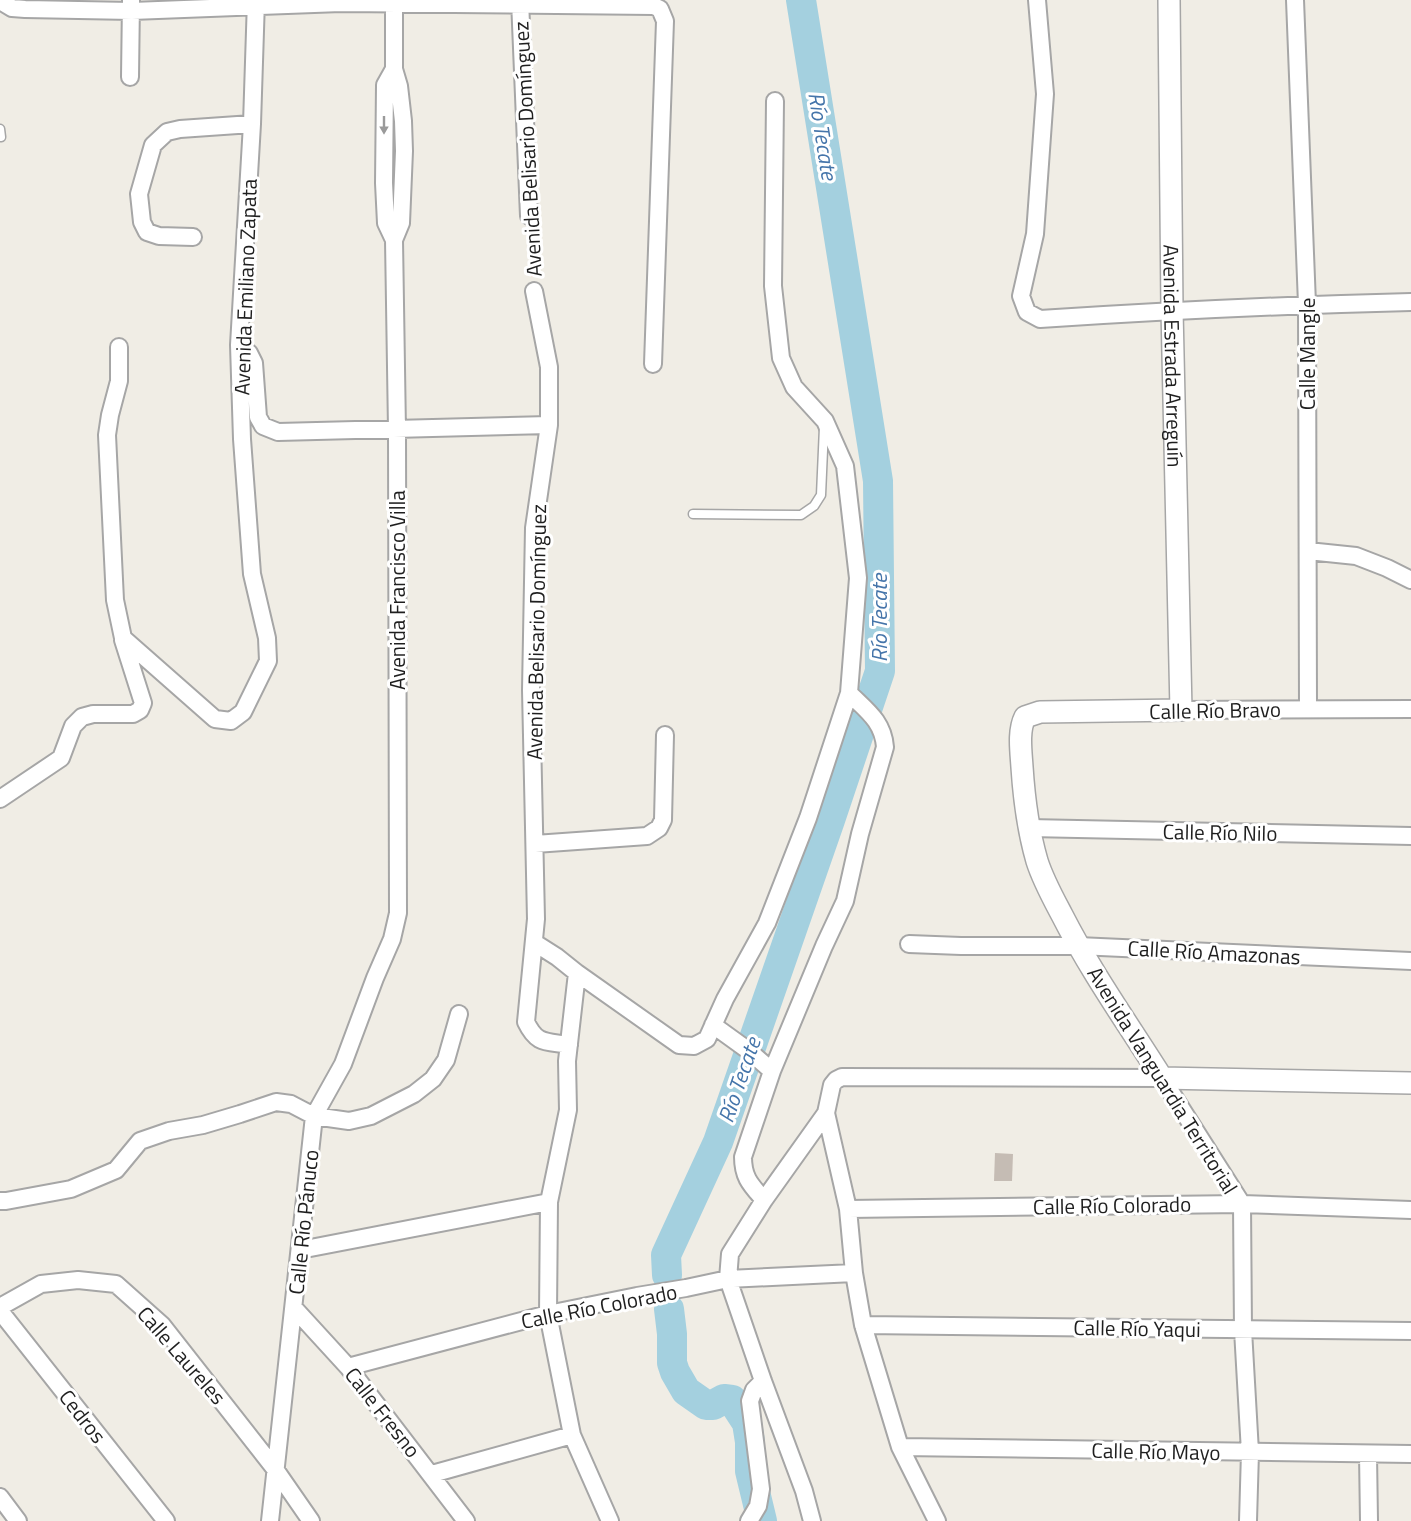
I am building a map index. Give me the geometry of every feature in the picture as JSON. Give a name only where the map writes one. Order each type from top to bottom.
[{"type":"street","points":[[1037,0],[1045,94],[1035,234],[1021,296],[1027,312],[1040,319],[1172,310],[1411,302]]},
{"type":"street","name":"Avenida Estrada Arreguín","points":[[1169,0],[1172,310],[1181,710]]},
{"type":"street","name":"Calle Mangle","points":[[1295,0],[1307,304],[1308,709]]},
{"type":"street","points":[[0,2],[12,8],[25,9],[256,3],[520,2],[654,6],[660,9],[665,21],[653,364]]},
{"type":"street","name":"Avenida Francisco Villa","points":[[392,939],[398,913],[394,240],[386,223],[384,183],[385,85],[394,69],[394,2]]},
{"type":"street","name":"Avenida Belisario Domínguez","points":[[520,2],[529,216]]},
{"type":"street","name":"Avenida Emiliano Zapata","points":[[123,638],[215,719],[231,721],[243,712],[268,661],[267,638],[252,574],[242,439],[239,345],[252,124],[256,3]]},
{"type":"street","points":[[130,77],[131,5]]},
{"type":"street","points":[[535,943],[679,1045],[694,1046],[707,1039],[725,999],[767,923],[808,818],[849,693],[858,578],[846,466],[825,421],[794,387],[781,358],[772,286],[775,101]]},
{"type":"street","points":[[193,237],[159,236],[147,232],[142,222],[139,194],[153,145],[167,132],[180,129],[252,124]]},
{"type":"street","name":"Avenida Belisario Domínguez","points":[[534,291],[549,367],[549,426],[534,528],[531,690],[536,919],[526,1022],[538,1040],[569,1045]]},
{"type":"street","points":[[239,345],[249,353],[254,363],[258,417],[263,426],[278,432],[549,426]]},
{"type":"street","points":[[0,799],[61,758],[73,726],[82,717],[93,714],[133,714],[140,710],[143,703],[123,638],[115,600],[107,435],[120,381],[119,347]]},
{"type":"street","points":[[1308,550],[1356,556],[1411,580]]},
{"type":"street","points":[[764,1200],[747,1180],[743,1168],[743,1157],[772,1071],[845,901],[860,834],[885,747],[884,735],[877,722],[849,693]]},
{"type":"street","name":"Calle Río Bravo","points":[[1022,723],[1025,717],[1040,712],[1411,709]]},
{"type":"street","name":"Avenida Vanguardia Territorial","points":[[1022,723],[1023,794],[1038,862],[1050,892],[1078,946],[1242,1204],[1244,1330],[1250,1452],[1248,1521]]},
{"type":"street","points":[[535,844],[647,836],[659,828],[663,820],[665,735]]},
{"type":"street","name":"Calle Río Nilo","points":[[1029,828],[1411,836]]},
{"type":"street","name":"Calle Río Pánuco","points":[[270,1521],[314,1116],[343,1064],[392,939]]},
{"type":"street","name":"Calle Río Amazonas","points":[[909,944],[1078,946],[1411,961]]},
{"type":"street","points":[[577,973],[567,1061],[568,1110],[549,1202],[548,1314],[572,1435],[610,1521]]},
{"type":"street","points":[[0,1201],[71,1189],[116,1170],[140,1141],[276,1102],[291,1104],[314,1116],[349,1121],[371,1116],[414,1094],[433,1079],[446,1060],[459,1014]]},
{"type":"street","points":[[713,1025],[772,1071]]},
{"type":"street","points":[[812,1521],[804,1491],[728,1278],[730,1254],[764,1200],[826,1113],[832,1085],[836,1080],[842,1077],[1162,1078],[1411,1083]]},
{"type":"street","points":[[826,1113],[848,1209],[854,1273],[863,1325],[900,1447],[937,1521]]},
{"type":"street","points":[[300,1250],[549,1202]]},
{"type":"street","name":"Calle Río Colorado","points":[[848,1209],[1242,1204],[1411,1210]]},
{"type":"street","name":"Calle Río Colorado","points":[[348,1367],[548,1314],[728,1278],[854,1273]]},
{"type":"street","name":"Calle Laureles","points":[[0,1309],[41,1284],[78,1280],[116,1284],[162,1325],[275,1469],[311,1521]]},
{"type":"street","name":"Calle Fresno","points":[[294,1308],[348,1367],[466,1521]]},
{"type":"street","name":"Cedros","points":[[0,1309],[166,1521]]},
{"type":"street","name":"Calle Río Yaqui","points":[[863,1325],[1411,1331]]},
{"type":"street","points":[[749,1521],[758,1506],[761,1489],[750,1401],[754,1390],[763,1381]]},
{"type":"street","points":[[432,1474],[572,1435]]},
{"type":"street","name":"Calle Río Mayo","points":[[900,1447],[1411,1454]]},
{"type":"street","points":[[1368,1454],[1369,1521]]},
{"type":"street","points":[[0,1497],[18,1521]]},
{"type":"lane","points":[[693,514],[801,514],[814,506],[821,495],[825,421]]},
{"type":"path","name":"Avenida Belisario Domínguez","points":[[529,216],[534,291]]},
{"type":"building","points":[[995,1153],[1013,1154],[1012,1181],[994,1181]]},
{"type":"waterway","name":"Río Tecate","points":[[667,1275],[666,1255],[718,1142],[880,671],[878,481],[801,0]]},
{"type":"waterway","name":"Río Tecate","points":[[669,1309],[672,1363],[686,1391],[706,1405],[713,1405],[724,1399],[732,1400],[747,1423],[750,1442],[750,1471],[762,1521]]}]
